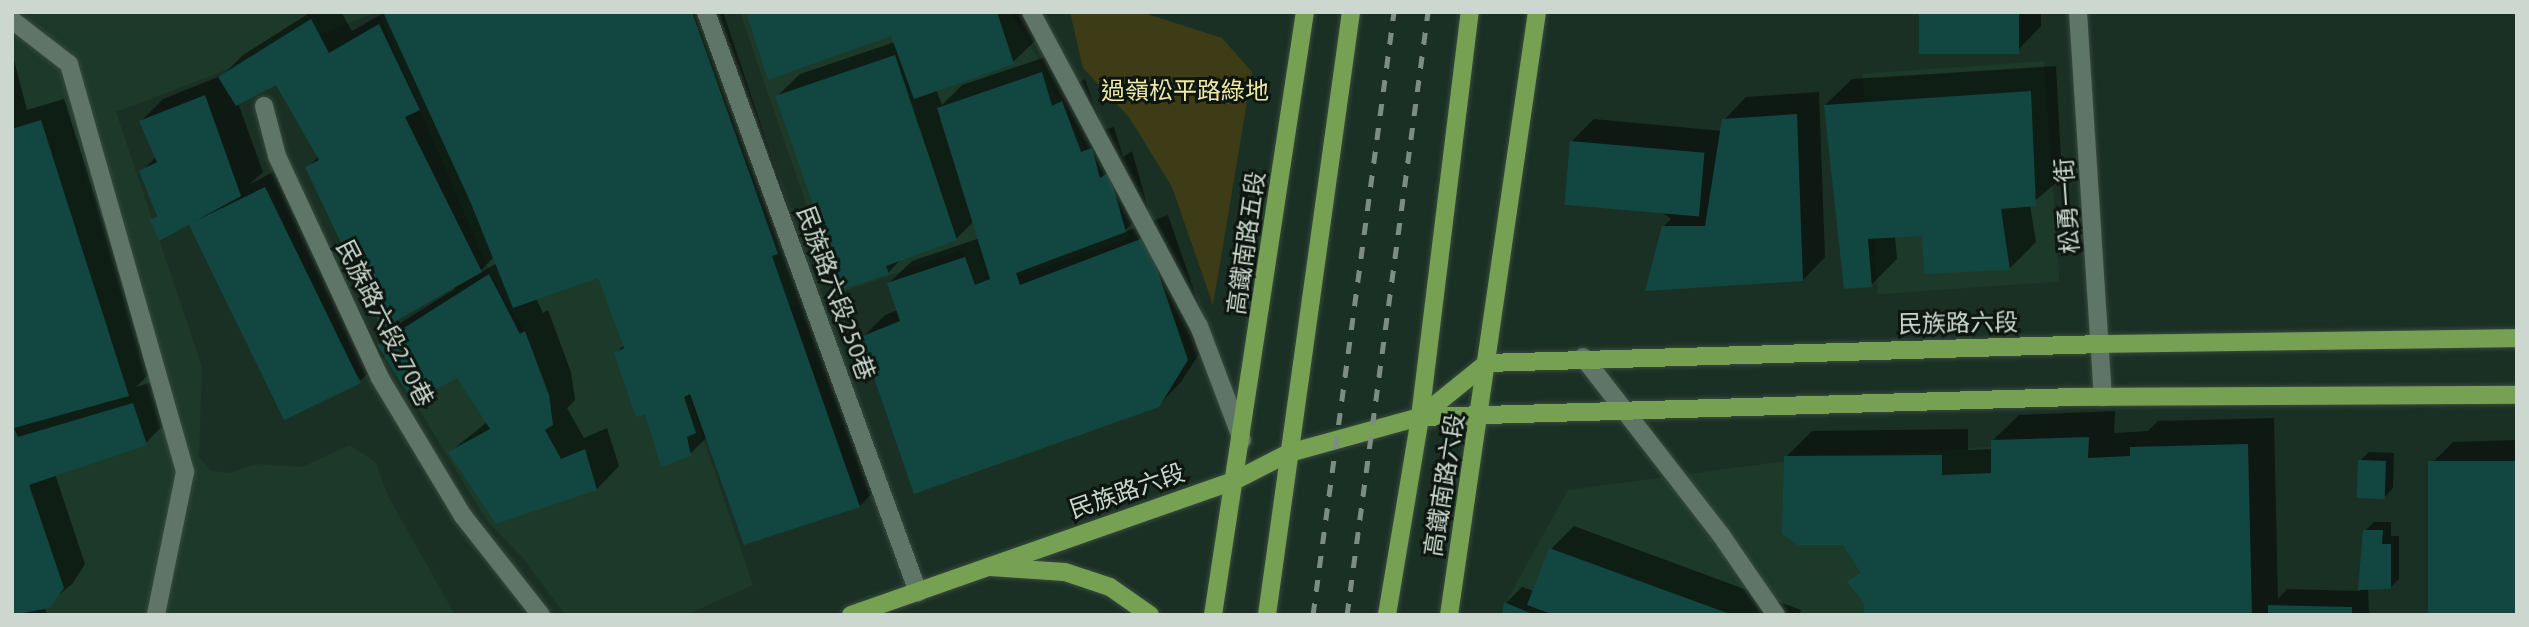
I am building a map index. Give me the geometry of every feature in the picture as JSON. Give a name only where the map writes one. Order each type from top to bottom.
[{"type":"main road","name":"高鐵南路五段","points":[[1234,481],[1304,12]]},
{"type":"main road","points":[[1267,615],[1351,12]]},
{"type":"main road","points":[[1420,417],[1470,12]]},
{"type":"main road","points":[[1487,363],[1537,12]]},
{"type":"main road","name":"民族路六段","points":[[1420,417],[1487,363],[2101,344],[2517,338]]},
{"type":"main road","name":"高鐵南路六段","points":[[1450,615],[1487,363]]},
{"type":"main road","name":"民族路六段","points":[[851,615],[983,566],[1234,481],[1289,453],[1420,417],[2103,397],[2517,395]]},
{"type":"main road","name":"高鐵南路六段","points":[[1387,615],[1420,417]]},
{"type":"main road","points":[[1213,615],[1234,481]]},
{"type":"main road","points":[[983,566],[1065,572],[1110,587],[1150,615]]},
{"type":"street","name":"民族路六段250巷","points":[[706,12],[918,592]]},
{"type":"street","points":[[1031,12],[1199,326],[1242,440]]},
{"type":"street","name":"松勇一街","points":[[2078,12],[2103,397]]},
{"type":"street","points":[[12,20],[69,64],[186,472],[156,615]]},
{"type":"street","name":"民族路六段270巷","points":[[264,107],[277,156],[380,378],[463,516],[541,615]]},
{"type":"street","points":[[1583,358],[1776,615]]},
{"type":"shaded area","points":[[12,12],[378,12],[116,112],[202,367],[199,457],[211,471],[230,473],[256,464],[302,467],[350,445],[376,463],[389,498],[455,615],[12,615]]},
{"type":"shaded area","points":[[378,12],[696,12],[798,305],[673,349],[753,585],[686,615],[565,615],[524,559],[487,521],[415,403],[524,330],[492,277]]},
{"type":"shaded area","points":[[740,12],[1010,12],[1040,61],[1130,238],[977,290],[962,250],[837,294]]},
{"type":"shaded area","points":[[2044,61],[2059,281],[1878,294],[1862,74]]},
{"type":"shaded area","points":[[2069,441],[2075,615],[1533,615],[1506,602],[1568,490],[1771,463]]},
{"type":"green space","name":"過嶺松平路綠地","points":[[1070,12],[1141,12],[1222,38],[1252,72],[1213,305],[1172,187],[1129,117],[1083,68]]},
{"type":"building","points":[[383,12],[692,12],[778,254],[772,256],[860,507],[744,545],[690,394],[684,397],[696,433],[687,437],[691,456],[661,467],[645,414],[636,417],[614,353],[624,348],[598,278],[513,308],[470,201]]},
{"type":"building","points":[[746,12],[997,12],[1014,64],[914,99],[891,36],[768,80]]},
{"type":"building","points":[[1919,12],[2019,12],[2019,54],[1919,54]]},
{"type":"building","points":[[311,19],[329,53],[379,24],[420,110],[405,117],[482,272],[382,329],[305,167],[319,160],[276,85],[236,106],[218,77]]},
{"type":"building","points":[[895,55],[957,240],[886,266],[889,274],[843,289],[775,96]]},
{"type":"building","points":[[1042,72],[1052,106],[1062,101],[1081,152],[1092,148],[1100,178],[1109,172],[1126,232],[1016,273],[1020,285],[1146,237],[1188,360],[1159,407],[914,494],[860,337],[900,321],[887,283],[965,257],[975,285],[990,279],[937,108]]},
{"type":"building","points":[[2031,91],[2036,206],[2001,209],[2010,270],[1924,274],[1922,236],[1868,239],[1872,287],[1844,289],[1824,105]]},
{"type":"building","points":[[205,95],[241,196],[159,241],[150,220],[157,216],[139,171],[157,162],[139,121]]},
{"type":"building","points":[[1797,114],[1803,281],[1645,291],[1662,226],[1705,226],[1722,119]]},
{"type":"building","points":[[41,120],[129,396],[14,428],[18,437],[133,403],[147,445],[29,485],[64,588],[50,608],[12,615],[12,129]]},
{"type":"building","points":[[1570,141],[1704,153],[1699,217],[1564,205]]},
{"type":"building","points":[[265,187],[361,383],[284,420],[189,224]]},
{"type":"building","points":[[489,274],[520,334],[525,331],[549,395],[553,425],[545,430],[561,459],[585,449],[597,490],[496,524],[448,452],[490,429],[457,378],[413,402],[377,345]]},
{"type":"building","points":[[2089,437],[2088,458],[2130,456],[2130,447],[2248,444],[2252,615],[1864,615],[1864,603],[1847,582],[1860,572],[1843,545],[1798,545],[1782,534],[1784,456],[1942,455],[1942,475],[1991,473],[1991,440]]},
{"type":"building","points":[[2358,460],[2386,461],[2385,499],[2357,498]]},
{"type":"building","points":[[2428,461],[2517,461],[2517,615],[2428,615]]},
{"type":"building","points":[[2363,530],[2383,530],[2382,544],[2391,544],[2391,589],[2358,590]]},
{"type":"building","points":[[1549,548],[1730,615],[1554,615],[1527,605]]},
{"type":"building","points":[[1504,602],[1535,615],[1502,615]]},
{"type":"building","points":[[2268,605],[2352,607],[2352,615],[2268,615]]},
{"type":"railway","points":[[1313,615],[1394,12]]},
{"type":"railway","points":[[1347,615],[1428,12]]}]
